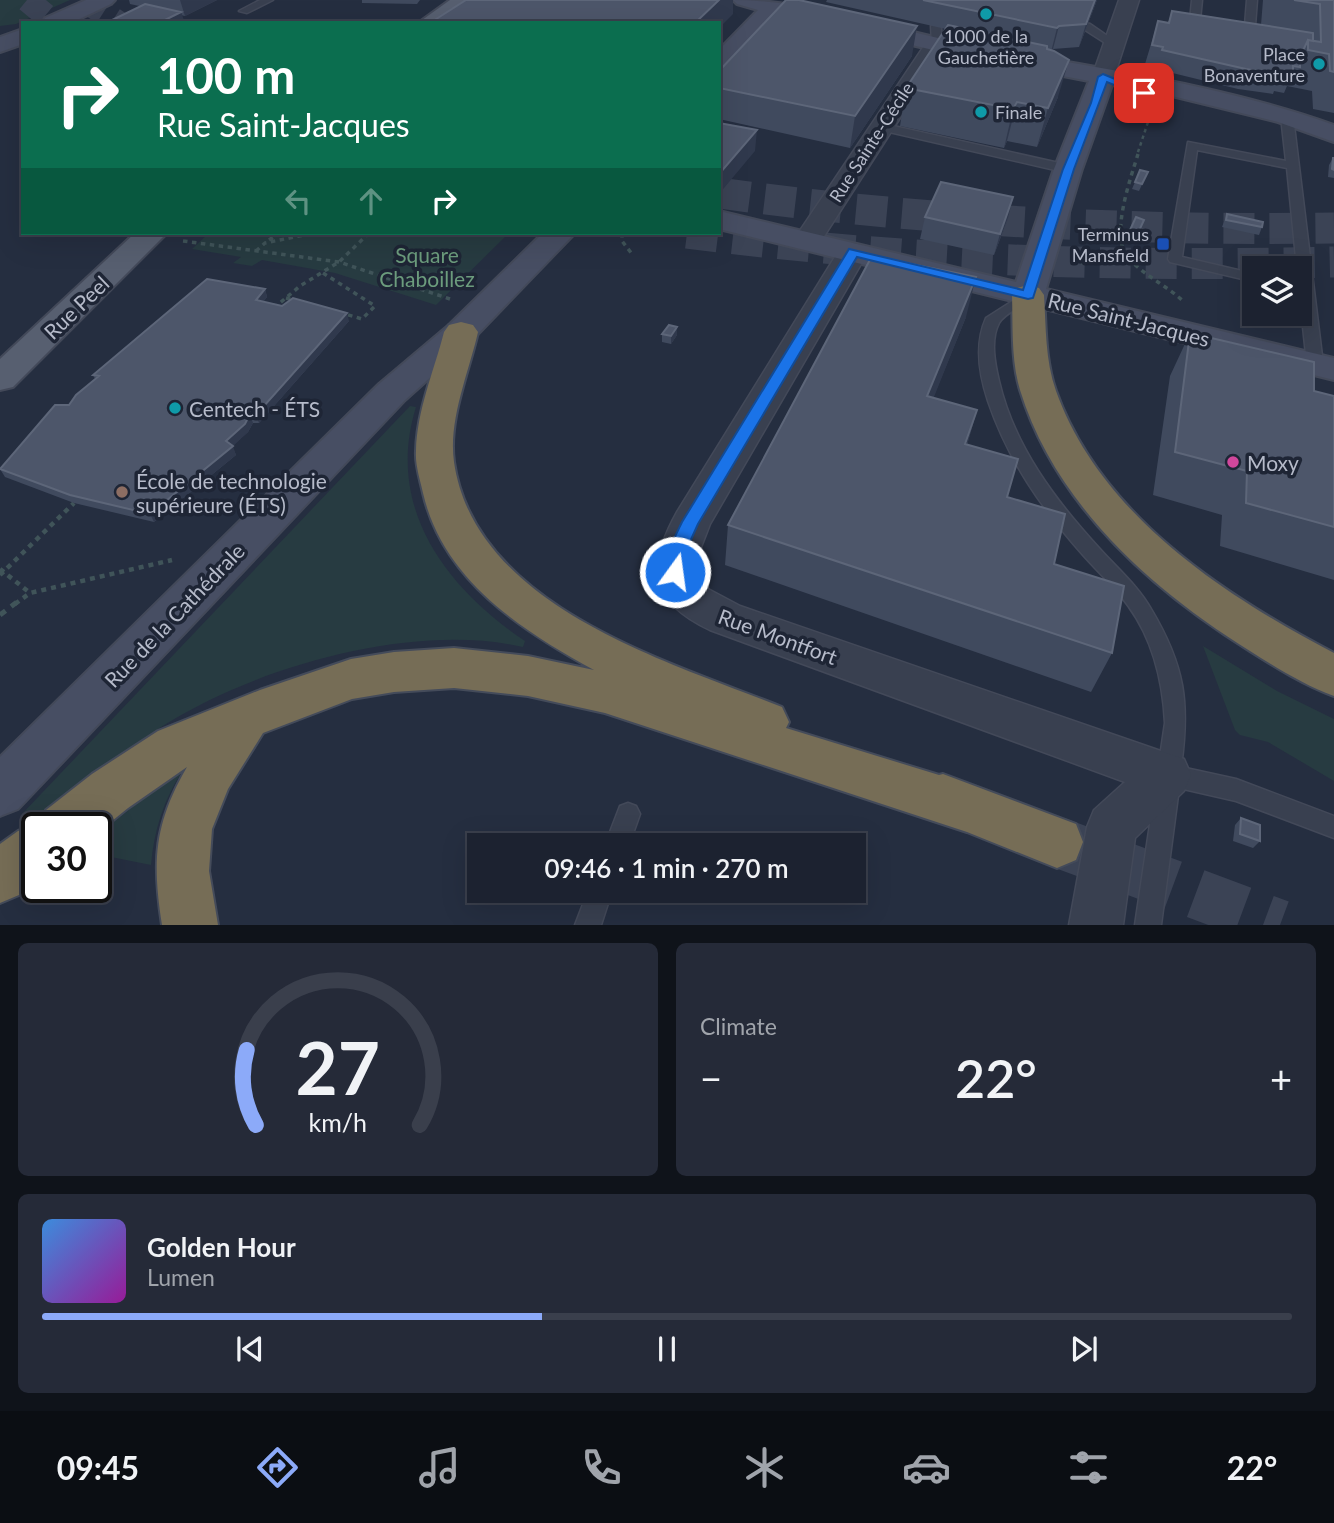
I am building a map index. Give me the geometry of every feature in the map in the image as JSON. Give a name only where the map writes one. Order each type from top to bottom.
[{"type":"highway","points":[[1028,295],[1031,360],[1042,401],[1057,436],[1089,485],[1143,545],[1190,585],[1268,639],[1334,676]]},
{"type":"highway","points":[[461,332],[436,441],[438,479],[447,508],[465,545],[506,591],[552,626],[621,660],[966,807],[1057,842]]},
{"type":"highway","points":[[84,812],[121,783],[175,747],[318,690],[374,675],[427,669],[496,671],[605,694],[966,807]]},
{"type":"highway","points":[[190,925],[182,870],[186,829],[191,810],[211,771],[245,720]]},
{"type":"highway","points":[[0,876],[21,861]]},
{"type":"main road","points":[[57,21],[104,0]]},
{"type":"main road","points":[[432,21],[465,0]]},
{"type":"main road","points":[[744,0],[775,3],[937,35],[1103,77],[1144,93],[1288,122],[1334,136]]},
{"type":"main road","points":[[721,62],[775,3]]},
{"type":"main road","points":[[0,45],[21,37]]},
{"type":"main road","points":[[0,52],[21,57]]},
{"type":"main road","points":[[1028,295],[1068,169],[1096,103],[1103,77]]},
{"type":"main road","name":"Rue Saint-Jacques","points":[[721,220],[1325,367]]},
{"type":"main road","name":"Rue Peel","points":[[0,379],[150,235]]},
{"type":"main road","name":"Rue de la Cathédrale","points":[[0,792],[392,392],[461,332],[557,235]]},
{"type":"street","points":[[1103,77],[1129,0]]},
{"type":"street","name":"Rue Sainte-Cécile","points":[[807,241],[937,35]]},
{"type":"street","name":"Rue Montfort","points":[[853,252],[691,522],[677,553],[677,583],[684,594],[697,605],[725,618],[1167,775]]},
{"type":"street","points":[[1096,925],[1112,827],[1167,775]]},
{"type":"lane","points":[[244,11],[268,0]]},
{"type":"lane","points":[[1197,0],[1195,21],[1235,30],[1250,26],[1252,0]]},
{"type":"lane","points":[[1086,26],[1114,44]]},
{"type":"lane","points":[[1288,122],[1301,256]]},
{"type":"lane","points":[[880,127],[1068,169]]},
{"type":"lane","points":[[1242,275],[1175,259],[1192,145],[1293,166]]},
{"type":"lane","points":[[1028,295],[994,318],[986,347],[988,372],[1007,432],[1040,492],[1136,601],[1159,643],[1175,697],[1175,723],[1148,925]]},
{"type":"lane","points":[[1312,319],[1325,367]]},
{"type":"lane","points":[[1167,775],[1236,790],[1334,827]]},
{"type":"lane","points":[[621,833],[628,814]]},
{"type":"lane","points":[[588,925],[596,903]]},
{"type":"path","points":[[1132,107],[1150,116],[1129,180],[1118,240],[1122,251],[1175,293],[1188,307]]},
{"type":"path","points":[[256,252],[276,235]]},
{"type":"path","points":[[265,243],[304,235]]},
{"type":"path","points":[[271,310],[339,262],[367,235]]},
{"type":"path","points":[[622,235],[622,241],[632,254]]},
{"type":"path","points":[[193,243],[339,262],[450,299]]},
{"type":"path","points":[[1081,263],[1122,251]]},
{"type":"path","points":[[323,272],[375,306],[362,319],[337,312]]},
{"type":"path","points":[[286,298],[299,301]]},
{"type":"path","points":[[30,593],[1,572],[74,503]]},
{"type":"path","points":[[0,615],[30,593],[175,560]]},
{"type":"green space","points":[[0,0],[70,0],[16,24],[0,26]]},
{"type":"green space","name":"Square Chaboillez","points":[[207,235],[507,235],[436,305],[335,273],[262,260],[252,266],[233,263],[241,257],[192,249]]},
{"type":"green space","points":[[410,406],[416,407],[409,444],[409,478],[416,511],[429,541],[447,570],[470,596],[496,620],[525,641],[523,647],[480,641],[434,640],[338,654],[291,668],[246,684],[166,724],[116,758],[49,812],[24,812]]},
{"type":"green space","points":[[1203,646],[1277,691],[1334,719],[1334,781],[1268,742],[1240,735],[1235,730]]},
{"type":"green space","points":[[179,770],[183,770],[170,792],[157,827],[151,865],[112,857],[112,823]]},
{"type":"building","points":[[466,0],[719,0],[697,21],[433,21]]},
{"type":"building","points":[[786,0],[799,0],[917,26],[855,116],[721,88],[721,69]]},
{"type":"building","points":[[923,0],[1095,0],[1086,24],[1057,28]]},
{"type":"building","points":[[1294,0],[1334,0],[1334,72],[1330,71],[1329,54],[1308,50],[1308,40],[1321,42],[1320,4]]},
{"type":"building","points":[[145,4],[181,12],[163,21],[110,21]]},
{"type":"building","points":[[1172,11],[1313,33],[1313,41],[1308,40],[1300,57],[1300,67],[1293,66],[1293,73],[1281,71],[1281,75],[1246,69],[1162,50],[1163,47],[1152,45],[1158,21],[1169,23]]},
{"type":"building","points":[[948,25],[1047,46],[1047,49],[1069,60],[1048,108],[1017,102],[1013,109],[906,88]]},
{"type":"building","points":[[721,123],[757,130],[721,172]]},
{"type":"building","points":[[1140,170],[1148,172],[1142,184],[1135,182]]},
{"type":"building","points":[[941,182],[1013,197],[1000,234],[925,217]]},
{"type":"building","points":[[1227,214],[1263,222],[1262,227],[1226,220]]},
{"type":"building","points":[[1136,217],[1144,220],[1138,233],[1130,230]]},
{"type":"building","points":[[872,256],[976,277],[927,396],[977,410],[965,444],[1018,459],[1007,497],[1065,514],[1054,564],[1124,586],[1112,653],[728,525]]},
{"type":"building","name":"Centech - ÉTS","points":[[207,279],[265,289],[256,300],[282,306],[293,298],[347,313],[256,415],[250,414],[245,424],[226,441],[233,446],[150,514],[70,495],[0,469],[55,405],[69,405],[76,395],[99,376],[93,375]]},
{"type":"building","points":[[669,325],[677,327],[671,336],[662,334]]},
{"type":"building","points":[[1190,333],[1314,362],[1314,391],[1334,396],[1334,527],[1246,503],[1247,471],[1175,452]]},
{"type":"building","points":[[1241,818],[1260,825],[1260,841],[1240,834]]},
{"type":"tunnel","points":[[27,0],[53,21]]},
{"type":"tunnel","points":[[83,0],[116,21]]},
{"type":"tunnel","points":[[721,193],[873,211],[1026,222],[1180,228],[1334,228]]},
{"type":"tunnel","points":[[705,235],[848,250],[1010,260],[1172,264],[1334,262]]},
{"type":"tunnel","points":[[1057,842],[1280,925]]},
{"type":"place","name":"1000 de la Gauchetière","points":[[986,14]]},
{"type":"place","name":"Place Bonaventure","points":[[1319,64]]},
{"type":"place","name":"Finale","points":[[981,112]]},
{"type":"place","name":"Terminus Mansfield","points":[[1163,244]]},
{"type":"place","name":"Centech - ÉTS","points":[[175,408]]},
{"type":"place","name":"Moxy","points":[[1233,462]]},
{"type":"place","name":"École de technologie supérieure (ÉTS)","points":[[122,492]]},
{"type":"route","points":[[675,572],[679,546],[691,522],[853,252],[1028,295],[1068,169],[1096,103],[1103,77],[1144,93]]}]
